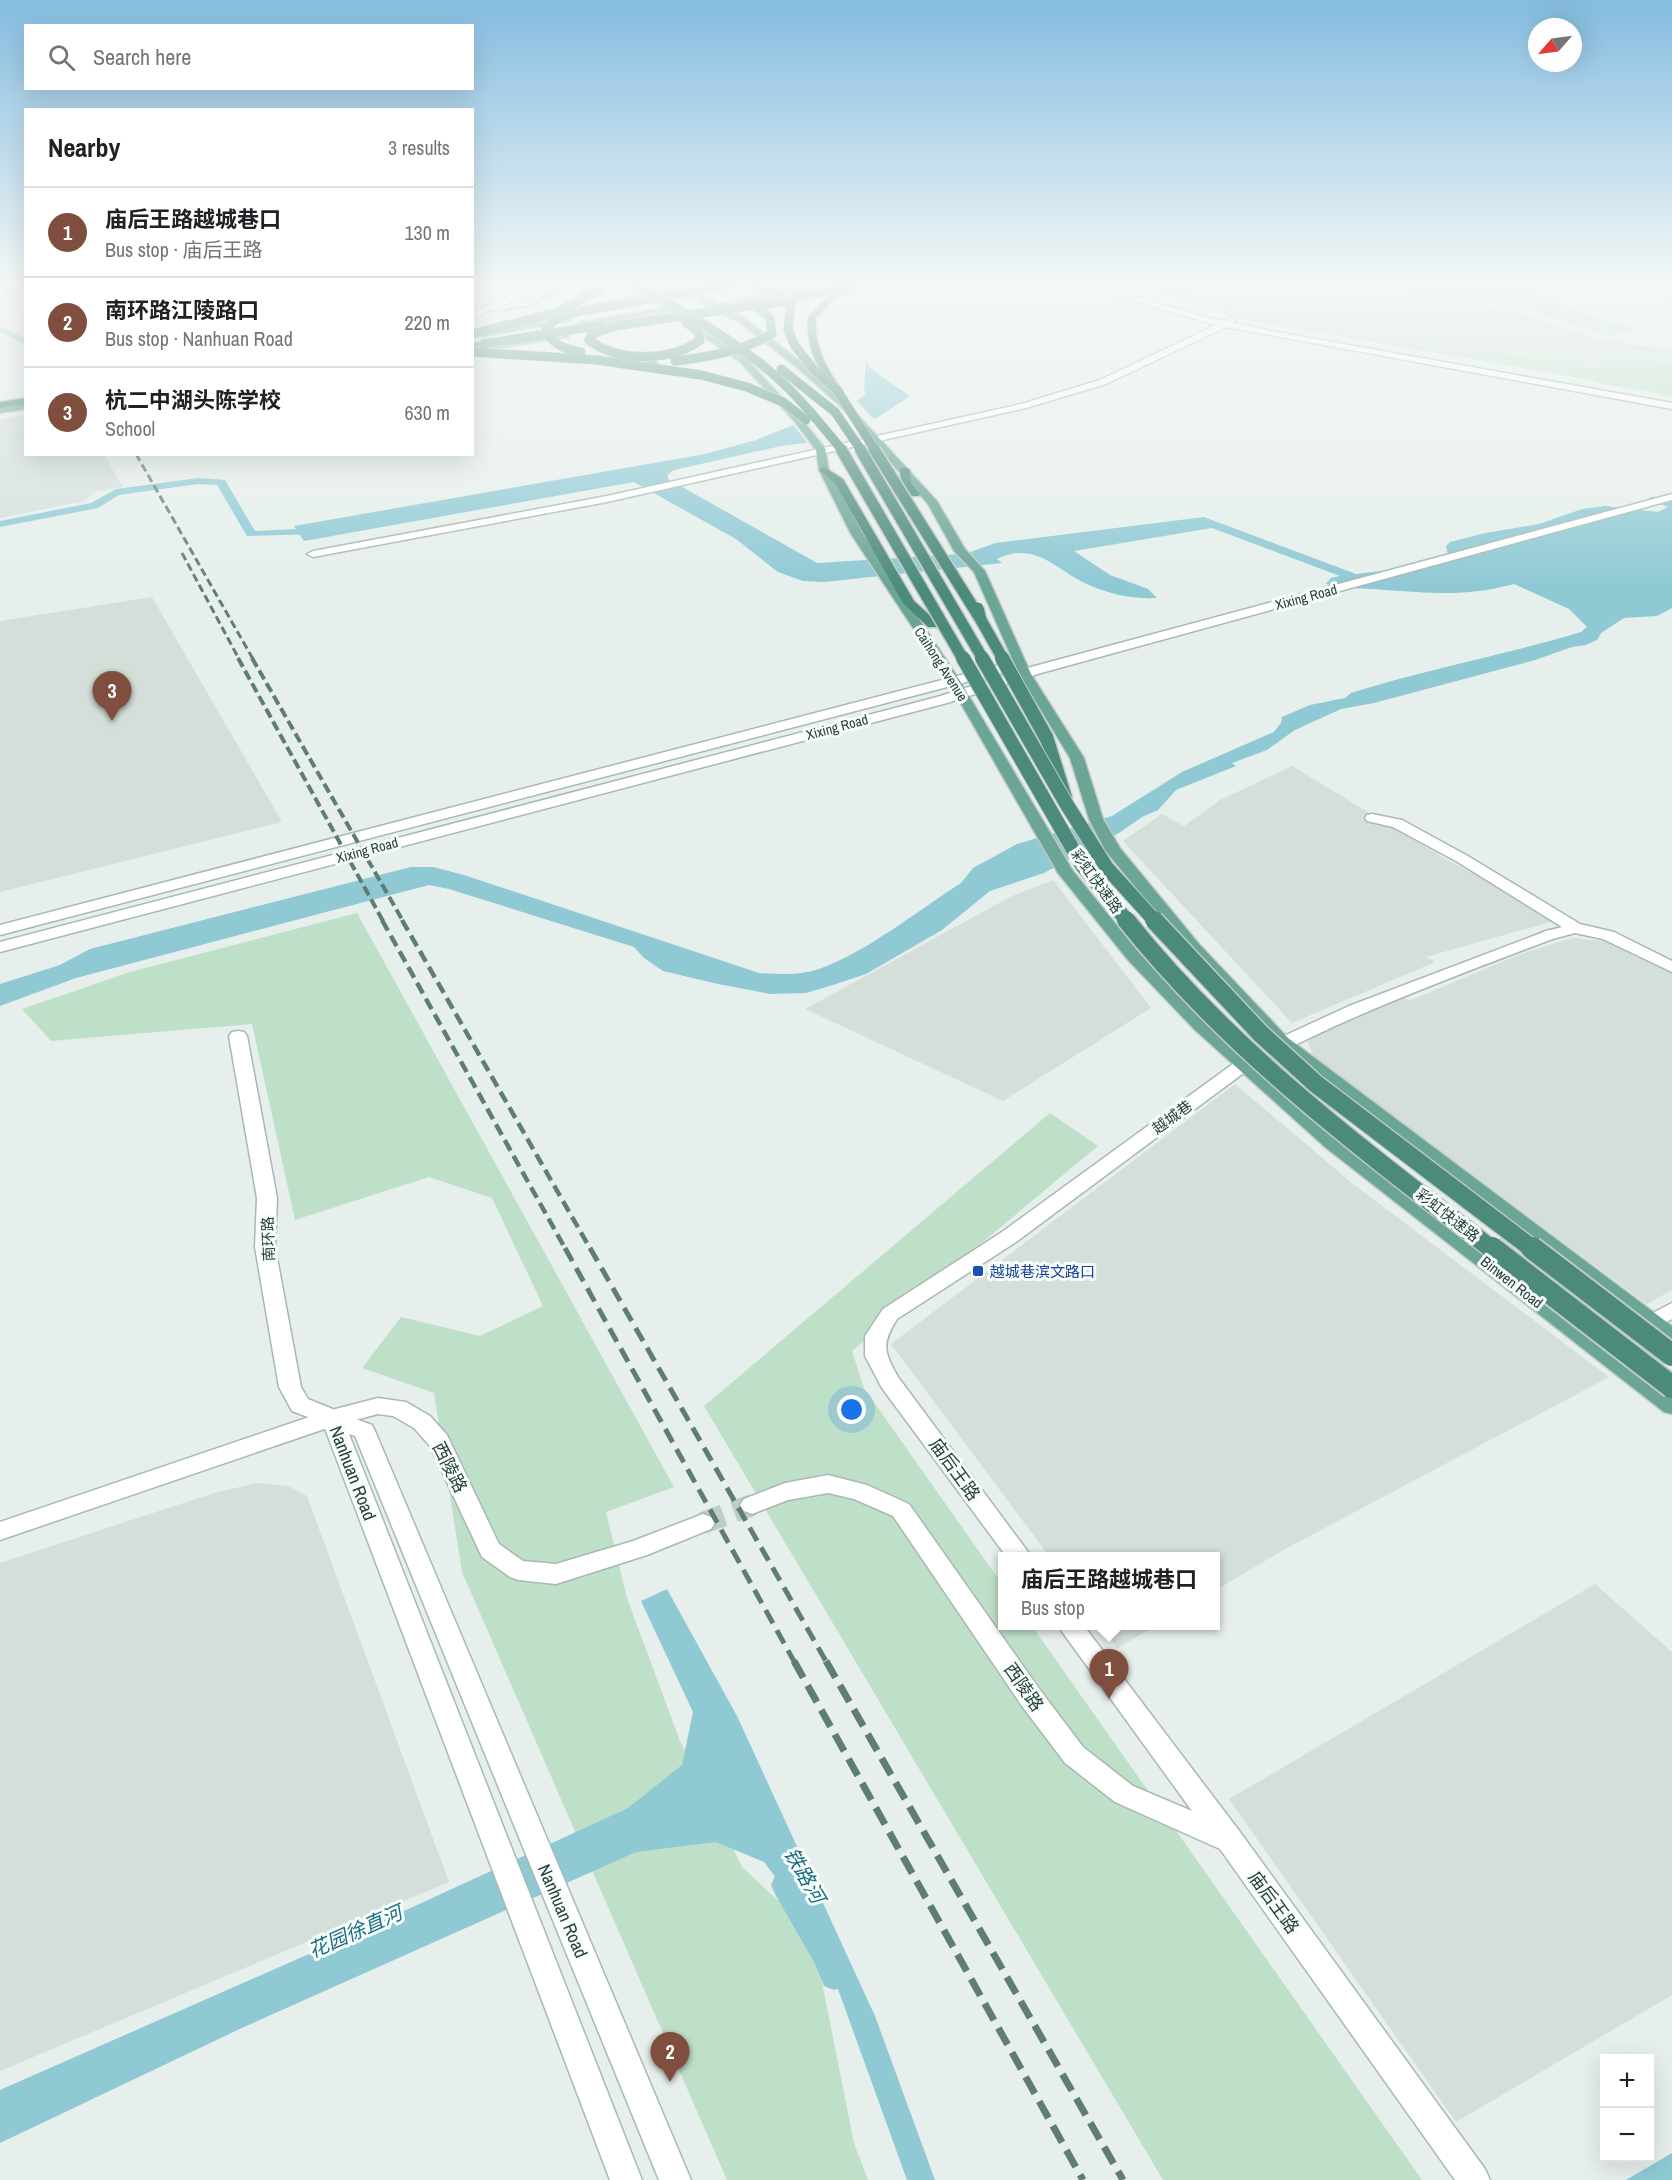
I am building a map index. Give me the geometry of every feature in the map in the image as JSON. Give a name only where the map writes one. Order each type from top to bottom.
[{"type":"highway","points":[[742,385],[761,391],[799,416]]},
{"type":"highway","points":[[768,385],[776,388],[839,468],[912,585],[997,742],[1053,814]]},
{"type":"highway","name":"彩虹快速路","points":[[782,385],[817,419],[847,457],[882,514],[1082,865],[1149,949],[1291,1091],[1341,1133],[1672,1387]]},
{"type":"highway","name":"彩虹快速路","points":[[800,385],[835,412],[865,456],[1067,805],[1107,868],[1177,946],[1261,1035],[1316,1084],[1672,1355]]},
{"type":"highway","points":[[830,385],[837,390]]},
{"type":"highway","points":[[833,385],[981,620],[1047,739],[1067,805]]},
{"type":"highway","points":[[0,401],[24,397]]},
{"type":"highway","points":[[824,470],[839,481],[909,603],[932,624]]},
{"type":"highway","points":[[905,470],[906,483],[968,578],[981,620]]},
{"type":"main road","name":"Caihong Avenue","points":[[768,385],[799,416],[818,447],[824,470],[871,556],[962,694],[1066,873],[1134,957],[1201,1026],[1243,1065]]},
{"type":"main road","points":[[821,385],[841,402],[933,503],[960,551],[979,571],[1025,674],[1077,758],[1096,819],[1113,850],[1192,947],[1282,1042],[1672,1337]]},
{"type":"main road","points":[[0,410],[24,406]]},
{"type":"main road","name":"Binwen Road","points":[[1243,1065],[1332,1143],[1672,1406]]},
{"type":"street","points":[[313,554],[455,529],[641,491],[868,434],[1023,406],[1094,385]]},
{"type":"street","points":[[1558,385],[1672,404]]},
{"type":"street","name":"Xixing Road","points":[[0,930],[954,681],[1672,488]]},
{"type":"street","name":"Xixing Road","points":[[0,947],[962,694],[1025,674],[1672,497]]},
{"type":"street","points":[[1372,818],[1397,823],[1461,858],[1575,928],[1608,935],[1672,968]]},
{"type":"street","name":"越城巷","points":[[890,1382],[876,1356],[876,1336],[890,1314],[1009,1237],[1243,1065],[1282,1042],[1354,1010],[1549,935],[1575,928]]},
{"type":"street","name":"南环路","points":[[238,1035],[267,1198],[265,1247],[290,1387],[300,1405],[332,1418]]},
{"type":"street","points":[[1600,1350],[1672,1310]]},
{"type":"street","name":"庙后王路","points":[[890,1382],[1015,1552]]},
{"type":"street","name":"西陵路","points":[[0,1531],[332,1418],[378,1406],[398,1408],[422,1422],[439,1441],[490,1550],[518,1570],[556,1574],[639,1548],[703,1523]]},
{"type":"street","name":"Nanhuan Road","points":[[332,1418],[364,1431],[675,2180]]},
{"type":"street","name":"Nanhuan Road","points":[[332,1418],[626,2180]]},
{"type":"street","name":"西陵路","points":[[752,1505],[785,1492],[828,1484],[858,1491],[901,1510],[1031,1698],[1074,1755],[1124,1794],[1230,1841]]},
{"type":"street","name":"庙后王路","points":[[1073,1630],[1230,1841],[1474,2180]]},
{"type":"shaded area","points":[[24,415],[24,456],[105,456],[123,487],[95,492],[84,501],[0,518],[0,419]]},
{"type":"shaded area","points":[[152,597],[282,822],[0,892],[0,621]]},
{"type":"shaded area","points":[[1292,766],[1444,858],[1561,919],[1426,957],[1435,962],[1292,1023],[1123,841],[1162,814],[1184,826],[1220,800]]},
{"type":"shaded area","points":[[1053,880],[1151,1008],[1003,1101],[805,1009],[1012,896]]},
{"type":"shaded area","points":[[1572,938],[1606,941],[1672,969],[1672,1290],[1647,1304],[1314,1057],[1307,1041],[1398,993],[1409,1001],[1518,955]]},
{"type":"shaded area","points":[[1235,1084],[1353,1184],[1609,1377],[1287,1548],[1220,1588],[1220,1552],[1046,1552],[891,1344]]},
{"type":"shaded area","points":[[257,1483],[288,1486],[307,1496],[449,1882],[0,2071],[0,1563],[214,1493]]},
{"type":"shaded area","points":[[1595,1584],[1672,1652],[1672,1995],[1456,2122],[1229,1799]]},
{"type":"shaded area","points":[[1104,1630],[1148,1630],[1117,1648]]},
{"type":"green space","points":[[1606,385],[1672,385],[1672,396]]},
{"type":"green space","points":[[357,913],[674,1487],[606,1512],[627,1598],[680,1741],[742,1867],[812,1932],[854,2143],[868,2180],[727,2180],[462,1572],[434,1393],[362,1368],[401,1317],[480,1336],[543,1306],[492,1198],[429,1177],[295,1220],[252,1024],[51,1041],[22,1009],[130,972]]},
{"type":"green space","points":[[1050,1113],[1098,1146],[852,1351],[864,1388],[998,1578],[998,1630],[1035,1630],[1422,2180],[1163,2180],[704,1406]]},
{"type":"water","points":[[864,385],[894,385],[910,396],[875,419],[821,441],[781,446],[674,470],[668,474],[668,479],[817,563],[968,553],[995,543],[1204,517],[1356,574],[1440,564],[1449,561],[1446,546],[1450,542],[1485,533],[1539,524],[1582,509],[1605,506],[1658,512],[1668,507],[1652,501],[1650,497],[1672,496],[1672,608],[1657,616],[1624,618],[1601,633],[1597,640],[1586,645],[1374,703],[1341,709],[1295,730],[1267,750],[1232,763],[1236,766],[1176,790],[1158,810],[1044,873],[990,891],[942,930],[866,974],[806,993],[770,994],[663,971],[644,958],[634,947],[449,889],[429,885],[76,978],[0,1006],[0,984],[60,965],[90,949],[411,867],[433,867],[464,875],[759,973],[804,973],[837,962],[855,953],[961,883],[973,868],[1017,844],[1112,816],[1182,772],[1274,732],[1281,723],[1282,717],[1310,705],[1345,698],[1351,693],[1380,684],[1552,640],[1581,632],[1587,627],[1569,609],[1514,584],[1480,591],[1450,593],[1341,587],[1326,584],[1331,578],[1340,576],[1212,528],[1074,551],[1110,575],[1148,589],[1157,598],[1122,596],[1106,591],[1077,579],[1046,560],[1024,553],[1011,554],[997,559],[1002,563],[824,582],[803,581],[778,572],[736,539],[634,482],[304,541],[294,526],[705,454],[756,440],[862,398],[866,393]]},
{"type":"water","points":[[667,1589],[737,1716],[875,2016],[935,2180],[907,2180],[826,1956],[797,1906],[764,1862],[716,1842],[636,1852],[244,2027],[0,2143],[0,2090],[343,1939],[628,1808],[682,1765],[693,1712],[641,1601]]},
{"type":"water","points":[[1672,2153],[1672,2180],[1626,2180]]},
{"type":"pier","points":[[853,397],[876,421],[809,445],[791,422]]},
{"type":"waterway","points":[[0,524],[94,506],[116,492],[198,481],[221,482],[251,534],[321,531]]},
{"type":"waterway","name":"铁路河","points":[[785,1885],[826,1956],[834,1976]]},
{"type":"tunnel","points":[[703,1523],[752,1505]]},
{"type":"railway","points":[[137,456],[253,659]]},
{"type":"railway","points":[[182,553],[239,659]]},
{"type":"railway","points":[[238,658],[383,921]]},
{"type":"railway","points":[[252,658],[403,921]]},
{"type":"railway","points":[[382,920],[566,1250]]},
{"type":"railway","points":[[402,920],[591,1250]]},
{"type":"railway","points":[[565,1248],[795,1663]]},
{"type":"railway","points":[[590,1248],[827,1663]]},
{"type":"railway","points":[[794,1661],[1083,2180]]},
{"type":"railway","points":[[826,1661],[1123,2180]]},
{"type":"place","name":"杭二中湖头陈学校","points":[[112,721]]},
{"type":"place","name":"越城巷滨文路口","points":[[978,1271]]},
{"type":"place","name":"庙后王路越城巷口","points":[[1109,1699]]},
{"type":"place","name":"南环路江陵路口","points":[[670,2082]]},
{"type":"water label","name":"花园徐直河","points":[[355,1931]]}]
